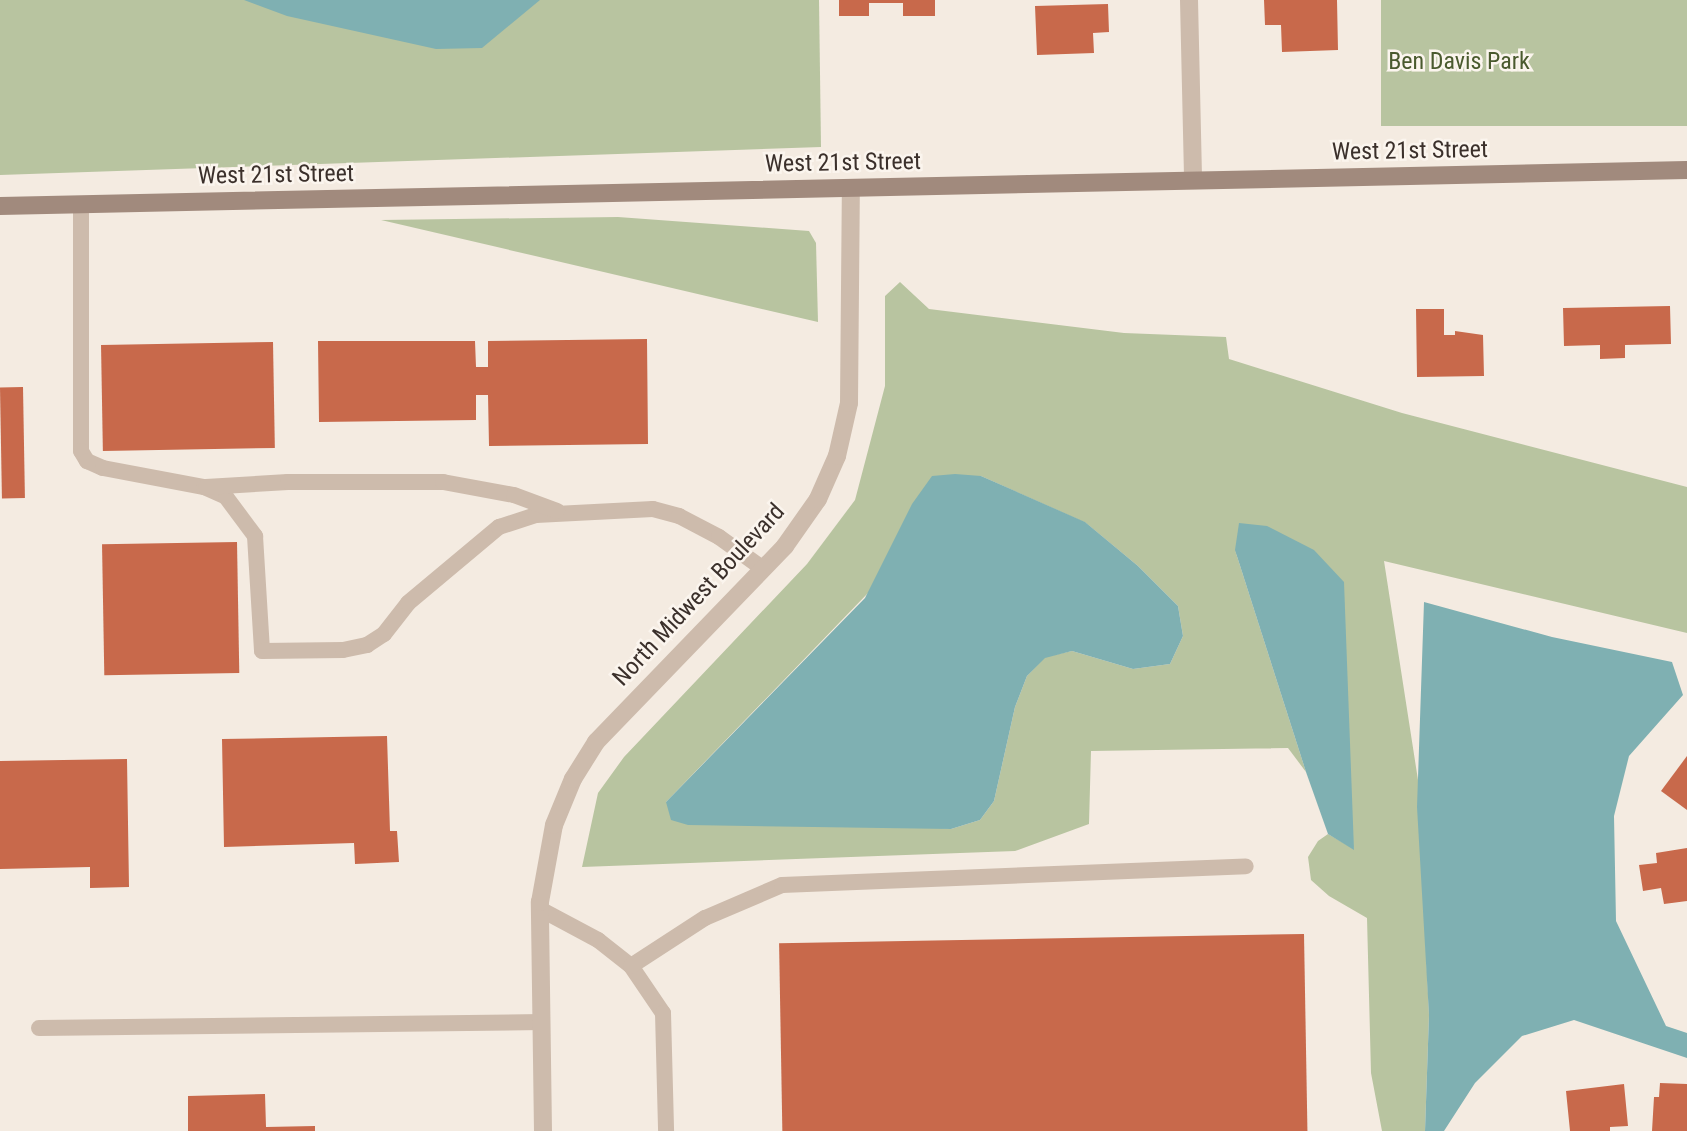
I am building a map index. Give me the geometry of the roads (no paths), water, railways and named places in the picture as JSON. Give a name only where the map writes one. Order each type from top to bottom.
[{"type":"street","points":[[1189,0],[1193,179]]},
{"type":"street","name":"West 21st Street","points":[[0,206],[1687,170]]},
{"type":"street","name":"North Midwest Boulevard","points":[[543,1131],[540,909],[554,825],[588,755],[626,709],[762,568],[808,516],[842,437],[851,375],[851,187]]},
{"type":"lane","points":[[81,205],[81,451],[87,461],[103,468],[204,487],[226,497],[256,536],[259,647],[275,653],[367,645],[384,634],[408,603],[499,527],[536,515],[653,509],[666,512],[719,537],[762,568]]},
{"type":"lane","points":[[204,487],[288,482],[443,482],[514,495],[565,513]]},
{"type":"lane","points":[[631,966],[705,918],[782,885],[1246,866]]},
{"type":"lane","points":[[540,909],[598,940],[631,966],[663,1013],[666,1131]]},
{"type":"lane","points":[[39,1028],[542,1022]]},
{"type":"water","points":[[244,0],[540,0],[482,48],[436,49],[287,16]]},
{"type":"water","points":[[932,476],[981,476],[1085,522],[1138,566],[1178,606],[1183,636],[1170,664],[1133,669],[1072,651],[1045,658],[1027,676],[1015,707],[994,801],[980,820],[951,829],[688,825],[671,820],[666,802],[865,598],[912,504]]},
{"type":"water","points":[[1239,523],[1267,526],[1314,550],[1344,582],[1354,850],[1328,834],[1306,772],[1235,550]]},
{"type":"water","points":[[1424,602],[1552,637],[1672,662],[1683,695],[1629,756],[1614,816],[1616,921],[1666,1026],[1687,1033],[1687,1058],[1574,1020],[1522,1036],[1475,1083],[1444,1131],[1425,1131],[1429,1015],[1417,807]]},
{"type":"park label","name":"Ben Davis Park","points":[[1459,62]]}]
